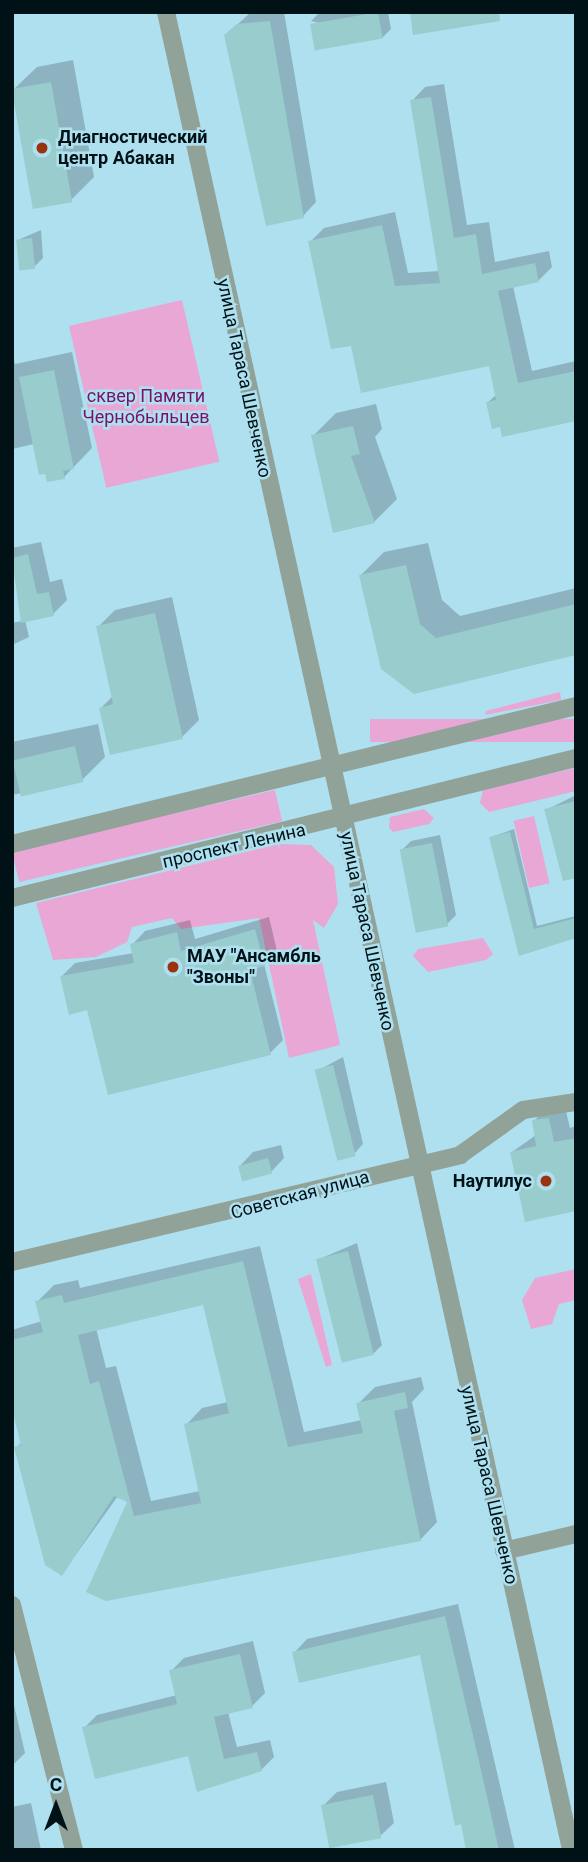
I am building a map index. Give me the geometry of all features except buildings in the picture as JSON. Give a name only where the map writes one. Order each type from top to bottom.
[{"type":"street","name":"улица Тараса Шевченко","points":[[166,12],[570,1850]]},
{"type":"street","points":[[12,845],[576,706]]},
{"type":"street","name":"проспект Ленина","points":[[12,898],[343,820],[576,758]]},
{"type":"street","name":"Советская улица","points":[[12,1262],[460,1155],[523,1110],[576,1102]]},
{"type":"street","points":[[504,1551],[576,1534]]},
{"type":"street","points":[[12,1605],[15,1628],[74,1850]]},
{"type":"green space","name":"сквер Памяти Чернобыльцев","points":[[182,300],[219,462],[106,488],[69,326]]},
{"type":"green space","points":[[560,692],[561,700],[485,715],[486,711]]},
{"type":"green space","points":[[370,719],[576,719],[576,742],[370,742]]},
{"type":"green space","points":[[449,719],[451,727],[374,742],[375,738]]},
{"type":"green space","points":[[576,768],[576,791],[489,812],[480,803],[483,790]]},
{"type":"green space","points":[[275,790],[282,821],[19,882],[12,851]]},
{"type":"green space","points":[[424,809],[434,818],[429,824],[393,832],[389,828],[390,817]]},
{"type":"green space","points":[[534,816],[550,883],[529,888],[514,821]]},
{"type":"green space","points":[[279,844],[311,845],[334,867],[338,904],[324,928],[313,920],[340,1045],[289,1058],[259,918],[181,929],[172,918],[132,927],[127,942],[96,957],[53,960],[36,903]]},
{"type":"green space","points":[[483,938],[493,954],[486,960],[428,972],[413,956],[418,949]]},
{"type":"green space","points":[[576,1269],[576,1300],[559,1304],[552,1324],[531,1329],[522,1300],[535,1278]]},
{"type":"green space","points":[[311,1274],[332,1365],[326,1367],[298,1279]]},
{"type":"place","name":"Диагностический центр Абакан","points":[[42,148]]},
{"type":"place","name":"МАУ \"Ансамбль \"Звоны\"","points":[[173,967]]},
{"type":"place","name":"Наутилус","points":[[546,1181]]}]
